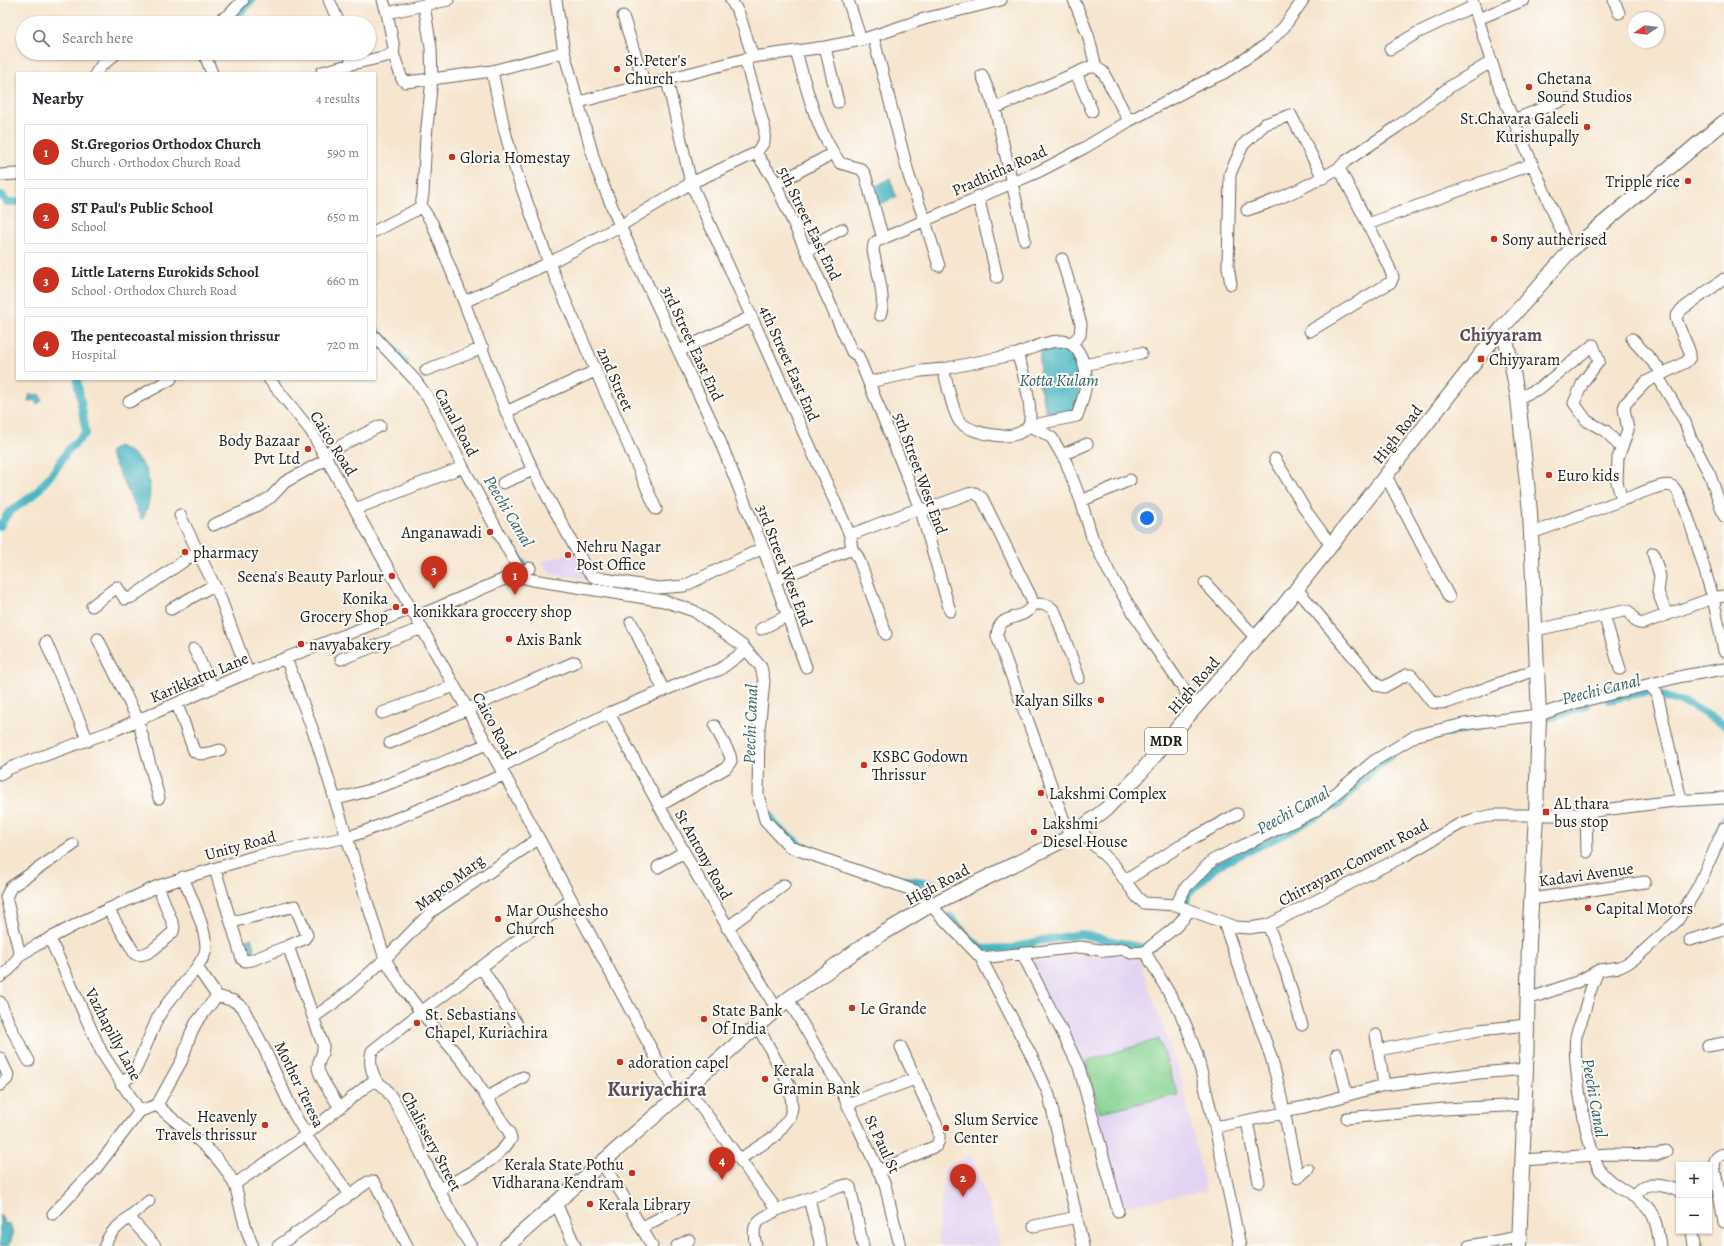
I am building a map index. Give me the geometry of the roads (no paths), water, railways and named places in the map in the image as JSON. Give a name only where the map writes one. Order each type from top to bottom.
[{"type":"main road","name":"High Road","points":[[507,1246],[788,999],[870,941],[929,906],[1075,834],[1106,810],[1132,782],[1297,589],[1502,328],[1570,251],[1724,122]]},
{"type":"main road","points":[[1502,328],[1510,356],[1518,398],[1532,533],[1539,719],[1519,1241]]},
{"type":"street","points":[[227,16],[243,0]]},
{"type":"street","points":[[329,0],[336,16]]},
{"type":"street","points":[[383,0],[394,48],[393,53],[402,79],[405,82],[492,71],[564,52]]},
{"type":"street","points":[[387,13],[448,0]]},
{"type":"street","name":"3rd Street East End","points":[[556,0],[564,52],[597,170],[620,226],[716,431],[733,475]]},
{"type":"street","points":[[464,302],[620,226],[690,183],[756,153],[764,142],[765,130],[739,14],[732,0]]},
{"type":"street","points":[[848,0],[861,40]]},
{"type":"street","points":[[579,102],[749,58],[861,40],[924,18],[1000,0]]},
{"type":"street","points":[[1074,0],[1088,35],[1096,67]]},
{"type":"street","name":"Pradhitha Road","points":[[883,239],[1040,170],[1084,148],[1129,121],[1197,85],[1224,73],[1266,45],[1284,27],[1303,0]]},
{"type":"street","points":[[1478,19],[1524,0]]},
{"type":"street","points":[[1614,0],[1619,13]]},
{"type":"street","points":[[1390,49],[1473,3],[1491,62],[1513,120],[1570,251]]},
{"type":"street","points":[[424,5],[431,48],[432,79],[421,206],[432,223],[483,348],[506,412],[533,470],[587,570],[594,577],[658,588],[684,586],[763,548]]},
{"type":"street","points":[[623,16],[645,85]]},
{"type":"street","points":[[873,36],[909,176],[925,221],[938,266]]},
{"type":"street","points":[[825,47],[838,102]]},
{"type":"street","points":[[796,51],[808,98],[828,146],[840,163],[861,169],[865,174],[883,239],[874,244],[873,250],[883,309],[880,315]]},
{"type":"street","points":[[376,57],[387,56],[393,53]]},
{"type":"street","points":[[97,72],[108,60]]},
{"type":"street","points":[[207,60],[212,72]]},
{"type":"street","points":[[323,72],[346,60]]},
{"type":"street","points":[[1247,210],[1267,204],[1323,178],[1397,127],[1451,86],[1491,62]]},
{"type":"street","points":[[995,108],[1090,67],[1096,67],[1103,72],[1129,121]]},
{"type":"street","name":"2nd Street","points":[[492,71],[504,128],[516,172],[548,262],[656,509]]},
{"type":"street","points":[[1076,73],[1092,111]]},
{"type":"street","points":[[982,75],[995,108],[1025,240]]},
{"type":"street","name":"4th Street East End","points":[[666,80],[690,183],[850,535],[852,549],[858,557],[886,634]]},
{"type":"street","points":[[1513,120],[1566,99]]},
{"type":"street","points":[[1231,284],[1228,267],[1230,174],[1243,145],[1265,124],[1291,115],[1323,178]]},
{"type":"street","name":"5th Street East End","points":[[756,153],[776,184],[852,352]]},
{"type":"street","points":[[776,184],[826,157]]},
{"type":"street","points":[[1368,224],[1532,164]]},
{"type":"street","points":[[1310,331],[1391,282],[1393,277],[1339,168]]},
{"type":"street","points":[[0,175],[16,174]]},
{"type":"street","points":[[978,196],[997,277]]},
{"type":"street","points":[[377,225],[414,211],[421,206]]},
{"type":"street","points":[[808,252],[825,238],[842,229]]},
{"type":"street","points":[[1062,259],[1081,324],[1080,335],[1071,344]]},
{"type":"street","points":[[1622,500],[1617,482],[1618,458],[1628,430],[1624,408],[1626,403],[1646,382],[1686,362],[1690,358],[1690,353],[1677,325],[1676,317],[1681,310],[1724,279]]},
{"type":"street","points":[[679,351],[751,317]]},
{"type":"street","name":"Canal Road","points":[[376,338],[415,380],[428,397],[463,467],[525,570]]},
{"type":"street","points":[[1632,339],[1660,375],[1685,422],[1710,475],[1724,516]]},
{"type":"street","points":[[869,382],[1017,354],[1042,344],[1063,341],[1071,344],[1078,350],[1084,365],[1086,382],[1082,402],[1077,416],[1028,426],[1019,434],[1002,436],[991,435],[967,427],[959,421],[943,369]]},
{"type":"street","points":[[1518,398],[1540,388],[1593,345],[1599,360],[1583,382],[1574,403],[1587,421],[1606,431],[1621,448]]},
{"type":"street","points":[[426,370],[483,348]]},
{"type":"street","name":"5th Street West End","points":[[852,352],[858,356],[921,512],[950,611]]},
{"type":"street","points":[[1084,365],[1141,353]]},
{"type":"street","points":[[1017,354],[1024,372],[1030,418],[1028,426]]},
{"type":"street","points":[[506,412],[595,371]]},
{"type":"street","points":[[129,402],[169,380]]},
{"type":"street","name":"Caico Road","points":[[270,380],[311,431],[468,709],[571,900],[682,1092],[740,1159],[777,1210]]},
{"type":"street","points":[[213,525],[256,506],[270,497],[285,482],[325,457],[380,426]]},
{"type":"street","points":[[1028,426],[1042,431],[1052,438],[1062,456],[1081,501],[1092,537],[1109,572],[1148,637],[1196,707]]},
{"type":"street","points":[[1062,456],[1087,444]]},
{"type":"street","points":[[1275,459],[1306,511],[1331,546]]},
{"type":"street","points":[[355,509],[463,467]]},
{"type":"street","points":[[503,483],[533,470]]},
{"type":"street","name":"3rd Street West End","points":[[733,475],[763,548],[806,667]]},
{"type":"street","points":[[1386,476],[1449,597]]},
{"type":"street","points":[[1081,501],[1130,480]]},
{"type":"street","points":[[1532,533],[1661,486],[1670,485],[1675,488],[1679,493],[1718,597],[1724,651]]},
{"type":"street","points":[[850,535],[917,509],[921,512],[968,494],[975,493],[982,498],[1031,597],[1033,604],[1030,610],[1026,613],[1001,622],[997,628],[996,636],[1075,834]]},
{"type":"street","points":[[180,515],[214,585],[248,674]]},
{"type":"street","points":[[775,580],[852,549]]},
{"type":"street","points":[[92,606],[117,587],[125,599],[132,597],[197,552]]},
{"type":"street","points":[[1653,553],[1660,576],[1658,592],[1667,615]]},
{"type":"street","points":[[525,570],[526,578],[533,580],[664,601],[687,609],[694,612],[743,646],[761,667],[764,681],[760,730],[758,795],[765,820],[790,847],[918,892],[929,906],[981,958],[1033,1059],[1049,1095],[1083,1246]]},
{"type":"street","name":"Karikkattu Lane","points":[[0,774],[10,768],[88,741],[286,658],[414,613],[525,570]]},
{"type":"street","points":[[1205,583],[1256,638]]},
{"type":"street","points":[[172,609],[214,585]]},
{"type":"street","points":[[1297,589],[1377,685],[1384,687],[1406,675],[1411,675],[1432,702],[1444,703],[1493,687],[1537,669]]},
{"type":"street","points":[[1536,630],[1628,611],[1635,622],[1639,624],[1718,597]]},
{"type":"street","points":[[1033,604],[1045,604],[1051,606],[1055,612],[1079,678]]},
{"type":"street","points":[[761,629],[788,615]]},
{"type":"street","points":[[1604,615],[1620,669]]},
{"type":"street","points":[[631,622],[664,691]]},
{"type":"street","points":[[341,659],[422,628]]},
{"type":"street","points":[[98,638],[138,720],[159,798]]},
{"type":"street","points":[[46,642],[88,741]]},
{"type":"street","points":[[194,649],[213,688]]},
{"type":"street","name":"Unity Road","points":[[0,977],[10,969],[20,955],[108,909],[158,886],[183,877],[256,856],[348,837],[502,771],[608,713],[699,676],[719,670],[746,650]]},
{"type":"street","points":[[286,658],[304,704],[336,799],[385,959],[400,984],[421,1012],[464,1063],[488,1097],[509,1132],[511,1139],[506,1146],[480,1168],[439,1189]]},
{"type":"street","points":[[390,743],[575,662]]},
{"type":"street","points":[[981,958],[1080,947],[1106,951],[1124,949],[1131,953],[1145,952],[1184,920],[1183,908],[1186,887],[1213,860],[1315,811],[1374,761],[1417,735],[1464,724],[1539,719],[1575,703],[1683,676],[1724,669]]},
{"type":"street","points":[[1649,685],[1657,693],[1681,800]]},
{"type":"street","points":[[382,713],[454,686]]},
{"type":"street","points":[[177,704],[194,750],[198,754],[202,754],[220,750]]},
{"type":"street","name":"St Antony Road","points":[[608,713],[727,928],[776,1008]]},
{"type":"street","points":[[659,806],[726,768],[731,761],[730,755],[715,726]]},
{"type":"street","points":[[336,799],[380,787],[487,744]]},
{"type":"street","name":"Chirrayam-Convent Road","points":[[1075,834],[1114,865],[1137,897],[1144,903],[1183,908],[1236,927],[1250,928],[1268,925],[1406,855],[1460,824],[1494,816],[1586,813],[1681,800],[1724,798]]},
{"type":"street","points":[[1586,813],[1587,852]]},
{"type":"street","points":[[1125,881],[1188,841],[1237,814]]},
{"type":"street","points":[[1528,999],[1577,982],[1594,973],[1628,964],[1677,921],[1698,887],[1724,829],[1724,825]]},
{"type":"street","name":"Mapco Marg","points":[[314,1017],[338,1000],[385,959],[432,911],[538,839]]},
{"type":"street","points":[[20,955],[4,909],[6,897],[11,887],[73,845]]},
{"type":"street","points":[[658,867],[684,852]]},
{"type":"street","points":[[214,869],[232,922],[241,958],[245,961],[252,960],[288,946],[304,939],[306,935],[294,906],[232,922]]},
{"type":"street","points":[[121,1084],[132,1074],[138,1064],[158,1018],[166,1005],[205,955],[206,947],[202,928],[183,877]]},
{"type":"street","name":"Kadavi Avenue","points":[[1532,898],[1645,882]]},
{"type":"street","points":[[108,909],[135,954],[140,956],[145,954],[172,932],[174,927],[158,886]]},
{"type":"street","points":[[727,928],[784,886]]},
{"type":"street","points":[[235,1184],[306,1135],[369,1084],[376,1081],[370,1065],[372,1051],[421,1012],[482,968],[571,900]]},
{"type":"street","points":[[1224,923],[1271,1057],[1298,1178],[1308,1169]]},
{"type":"street","points":[[1268,925],[1285,969],[1302,1025]]},
{"type":"street","points":[[1690,940],[1724,930]]},
{"type":"street","name":"Vazhapilly Lane","points":[[50,939],[102,1053],[140,1111]]},
{"type":"street","points":[[288,946],[323,1045],[323,1053],[318,1066],[319,1073],[340,1108]]},
{"type":"street","points":[[1145,952],[1170,992],[1187,1028],[1204,1083],[1215,1127],[1240,1246]]},
{"type":"street","points":[[1022,953],[1062,1030],[1079,1067],[1118,1211]]},
{"type":"street","points":[[53,1214],[96,1167],[140,1111],[157,1104],[182,1060],[196,1023],[217,996],[197,967]]},
{"type":"street","points":[[482,968],[517,1025]]},
{"type":"street","points":[[1594,973],[1576,1036],[1575,1057],[1589,1156],[1603,1174],[1620,1189],[1646,1204],[1655,1221],[1660,1246]]},
{"type":"street","name":"Mother Teresa","points":[[217,996],[234,1001],[243,1008],[263,1046],[294,1114],[306,1135],[350,1195]]},
{"type":"street","name":"St Paul St","points":[[788,999],[840,1088],[885,1185],[900,1246]]},
{"type":"street","points":[[0,1002],[11,1028],[29,1061]]},
{"type":"street","points":[[740,1159],[775,1136],[790,1117],[792,1107],[790,1086],[757,1025]]},
{"type":"street","points":[[1378,1050],[1479,1030],[1527,1025]]},
{"type":"street","points":[[1376,1035],[1384,1085]]},
{"type":"street","points":[[1708,1046],[1724,1043]]},
{"type":"street","points":[[878,1171],[936,1146],[939,1142],[940,1135],[937,1126],[900,1047]]},
{"type":"street","points":[[1337,1054],[1347,1095]]},
{"type":"street","points":[[0,1058],[8,1074],[7,1079],[0,1085]]},
{"type":"street","points":[[1215,1127],[1305,1107],[1384,1085],[1479,1073],[1526,1069]]},
{"type":"street","points":[[488,1097],[523,1077]]},
{"type":"street","points":[[847,1104],[915,1079]]},
{"type":"street","name":"Chalissery Street","points":[[376,1081],[384,1088],[396,1104],[439,1189],[471,1246]]},
{"type":"street","points":[[157,1104],[205,1146],[221,1163],[235,1184],[252,1246]]},
{"type":"street","points":[[1347,1118],[1444,1109],[1525,1105]]},
{"type":"street","points":[[1247,1121],[1259,1182]]},
{"type":"street","points":[[1522,1160],[1609,1154],[1657,1156],[1666,1151]]},
{"type":"street","points":[[1724,1154],[1718,1155],[1715,1159],[1714,1166],[1724,1222]]},
{"type":"street","points":[[602,1163],[652,1246]]},
{"type":"street","points":[[278,1246],[368,1182],[374,1182],[378,1186],[407,1246]]},
{"type":"street","points":[[756,1246],[753,1229],[756,1222],[777,1210],[809,1200],[846,1185],[850,1187],[863,1246]]},
{"type":"street","points":[[1633,1196],[1646,1186],[1651,1185],[1676,1190]]},
{"type":"street","points":[[809,1200],[821,1246]]},
{"type":"street","points":[[105,1246],[106,1239],[110,1234],[149,1201]]},
{"type":"street","points":[[556,1203],[575,1246]]},
{"type":"street","points":[[641,1228],[680,1207]]},
{"type":"street","points":[[129,1217],[155,1246]]},
{"type":"street","points":[[1034,1226],[1077,1217]]},
{"type":"street","points":[[1692,1234],[1694,1246]]},
{"type":"street","points":[[677,1246],[689,1240]]},
{"type":"street","points":[[1469,1246],[1519,1241]]},
{"type":"water","points":[[890,178],[896,197],[877,205],[873,188]]},
{"type":"water","name":"Kotta Kulam","points":[[1048,347],[1072,350],[1080,383],[1078,398],[1071,416],[1046,411],[1039,384],[1040,350]]},
{"type":"water","points":[[30,394],[40,395],[42,401],[37,404],[34,400],[28,401]]},
{"type":"water","points":[[118,446],[134,455],[145,469],[148,477],[150,494],[146,512],[142,520],[109,452]]},
{"type":"water","points":[[251,938],[255,951],[242,954],[239,942]]},
{"type":"water","points":[[0,1215],[4,1223],[10,1224],[13,1234],[9,1246],[0,1246]]},
{"type":"waterway","name":"Peechi Canal","points":[[237,16],[252,0]]},
{"type":"waterway","points":[[0,196],[2,195],[6,202],[16,202]]},
{"type":"waterway","name":"Peechi Canal","points":[[376,330],[405,362]]},
{"type":"waterway","points":[[0,526],[8,513],[35,494],[55,470],[68,450],[86,433],[77,380]]},
{"type":"waterway","name":"Peechi Canal","points":[[514,551],[529,573]]},
{"type":"waterway","name":"Peechi Canal","points":[[1609,700],[1648,691],[1692,706],[1724,725]]},
{"type":"waterway","name":"Peechi Canal","points":[[1538,720],[1556,716],[1586,705]]},
{"type":"waterway","name":"Peechi Canal","points":[[1449,733],[1477,727]]},
{"type":"waterway","name":"Peechi Canal","points":[[1183,914],[1188,893],[1217,866],[1284,834],[1338,805],[1391,755]]},
{"type":"waterway","name":"Peechi Canal","points":[[764,805],[776,826],[803,847],[810,850]]},
{"type":"waterway","name":"Peechi Canal","points":[[1717,833],[1724,819]]},
{"type":"waterway","name":"Peechi Canal","points":[[893,879],[932,884]]},
{"type":"waterway","name":"Peechi Canal","points":[[950,917],[971,940],[984,949],[1012,948],[1039,941],[1081,934],[1144,948],[1147,946]]},
{"type":"place","name":"St.Peter's Church","points":[[617,69]]},
{"type":"place","name":"Chetana Sound Studios","points":[[1529,87]]},
{"type":"place","name":"St.Chavara Galeeli Kurishupally","points":[[1587,127]]},
{"type":"place","name":"Gloria Homestay","points":[[452,157]]},
{"type":"place","name":"Tripple rice","points":[[1688,181]]},
{"type":"place","name":"Sony autherised","points":[[1494,239]]},
{"type":"place","name":"Chiyyaram","points":[[1481,359]]},
{"type":"place","name":"Body Bazaar Pvt Ltd","points":[[308,449]]},
{"type":"place","name":"Euro kids","points":[[1549,475]]},
{"type":"place","name":"Anganawadi","points":[[490,532]]},
{"type":"place","name":"pharmacy","points":[[185,552]]},
{"type":"place","name":"Nehru Nagar Post Office","points":[[568,555]]},
{"type":"place","name":"Seena's Beauty Parlour","points":[[392,576]]},
{"type":"place","name":"Little Laterns Eurokids School","points":[[434,589]]},
{"type":"place","name":"St.Gregorios Orthodox Church","points":[[515,595]]},
{"type":"place","name":"Konika Grocery Shop","points":[[396,607]]},
{"type":"place","name":"konikkara groccery shop","points":[[405,611]]},
{"type":"place","name":"Axis Bank","points":[[509,639]]},
{"type":"place","name":"navyabakery","points":[[301,644]]},
{"type":"place","name":"Kalyan Silks","points":[[1101,700]]},
{"type":"place","name":"KSBC Godown Thrissur","points":[[864,765]]},
{"type":"place","name":"Lakshmi Complex","points":[[1041,793]]},
{"type":"place","name":"AL thara bus stop","points":[[1546,812]]},
{"type":"place","name":"Lakshmi Diesel House","points":[[1034,832]]},
{"type":"place","name":"Capital Motors","points":[[1588,908]]},
{"type":"place","name":"Mar Ousheesho Church","points":[[498,919]]},
{"type":"place","name":"Le Grande","points":[[852,1008]]},
{"type":"place","name":"State Bank Of India","points":[[704,1019]]},
{"type":"place","name":"St. Sebastians Chapel, Kuriachira","points":[[417,1023]]},
{"type":"place","name":"adoration capel","points":[[620,1062]]},
{"type":"place","name":"Kerala Gramin Bank","points":[[765,1079]]},
{"type":"place","name":"Heavenly Travels thrissur","points":[[265,1125]]},
{"type":"place","name":"Slum Service Center","points":[[946,1128]]},
{"type":"place","name":"Kerala State Pothu Vidharana Kendram","points":[[632,1173]]},
{"type":"place","name":"The pentecoastal mission thrissur","points":[[722,1180]]},
{"type":"place","name":"ST Paul's Public School","points":[[963,1197]]},
{"type":"place","name":"Kerala Library","points":[[590,1204]]},
{"type":"district","name":"Chiyyaram","points":[[1501,335]]},
{"type":"district","name":"Kuriyachira","points":[[657,1089]]}]
